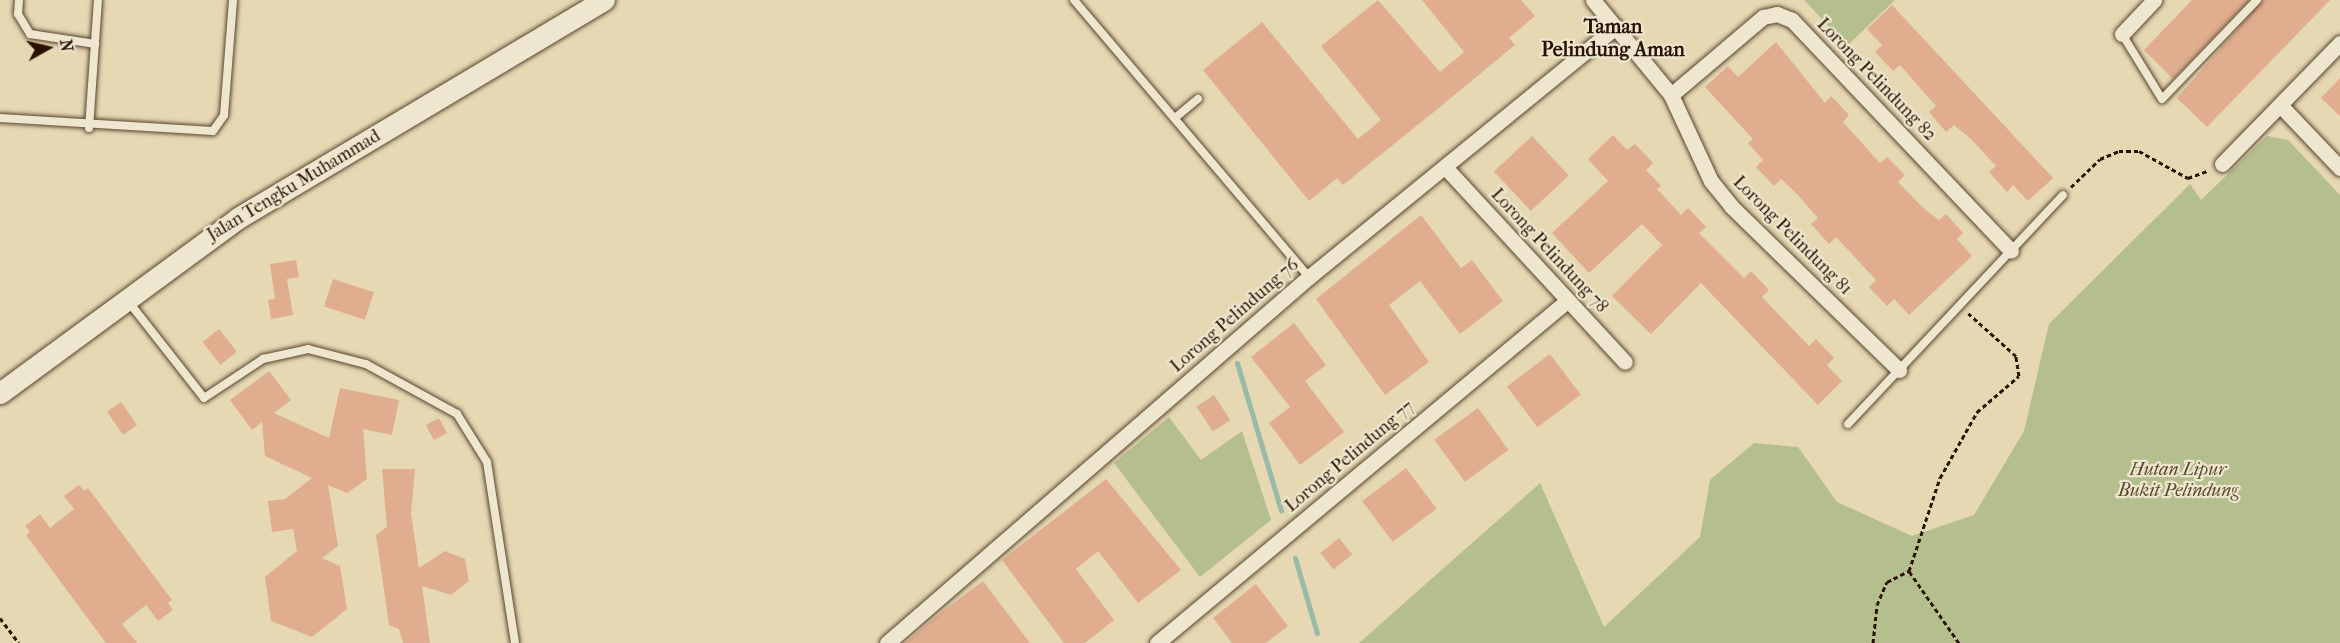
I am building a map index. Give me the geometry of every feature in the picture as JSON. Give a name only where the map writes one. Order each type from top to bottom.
[{"type":"main road","name":"Jalan Tengku Muhammad","points":[[0,393],[125,298],[238,218],[601,1]]},
{"type":"street","name":"Lorong Pelindung 81","points":[[1593,0],[1671,95],[1711,181],[1731,206],[1899,370]]},
{"type":"street","points":[[2122,34],[2154,0]]},
{"type":"street","name":"Lorong Pelindung 82","points":[[1671,95],[1763,17],[1777,14],[1792,20],[2011,251]]},
{"type":"street","name":"Lorong Pelindung 76","points":[[887,643],[1310,277],[1616,27]]},
{"type":"street","points":[[2222,164],[2340,43]]},
{"type":"street","points":[[2280,105],[2340,168]]},
{"type":"street","name":"Lorong Pelindung 78","points":[[1445,167],[1625,362]]},
{"type":"street","name":"Lorong Pelindung 77","points":[[1157,643],[1568,300]]},
{"type":"lane","points":[[19,0],[18,14],[30,34],[95,44]]},
{"type":"lane","points":[[88,128],[98,0]]},
{"type":"lane","points":[[0,118],[88,128],[213,131],[224,115],[232,0]]},
{"type":"lane","points":[[1074,0],[1310,277]]},
{"type":"lane","points":[[2122,34],[2162,99],[2256,0]]},
{"type":"lane","points":[[1175,118],[1198,99]]},
{"type":"lane","points":[[1848,424],[2063,195]]},
{"type":"lane","points":[[125,298],[204,398],[263,359],[308,349],[366,364],[457,414],[487,462],[515,643]]},
{"type":"path","points":[[2063,195],[2100,159],[2119,151],[2139,151],[2188,178],[2222,164]]},
{"type":"path","points":[[1873,643],[1877,605],[1887,582],[1909,571],[1940,478],[1977,412],[2019,376],[2016,356],[1998,335],[1959,306]]},
{"type":"path","points":[[1909,571],[1959,643]]},
{"type":"path","points":[[0,618],[19,643]]},
{"type":"green space","points":[[1804,0],[1895,0],[1847,46]]},
{"type":"green space","name":"Hutan Lipur Bukit Pelindung","points":[[2267,136],[2288,140],[2340,195],[2340,643],[1359,643],[1540,483],[1604,627],[1700,537],[1710,480],[1754,443],[1798,447],[1837,502],[1912,536],[1974,515],[2024,431],[2049,324],[2190,184],[2201,200]]},
{"type":"green space","points":[[1169,417],[1201,460],[1242,431],[1271,520],[1200,577],[1114,463]]},
{"type":"building","points":[[1378,0],[1440,72],[1464,52],[1422,0],[1521,0],[1535,16],[1509,38],[1515,45],[1435,111],[1343,185],[1337,178],[1309,201],[1203,70],[1262,22],[1358,139],[1381,120],[1321,46]]},
{"type":"building","points":[[2192,0],[2249,0],[2173,79],[2144,50]]},
{"type":"building","points":[[2263,0],[2330,0],[2207,127],[2177,98]]},
{"type":"building","points":[[1892,5],[2053,178],[2028,201],[2013,185],[2007,192],[1989,172],[1996,166],[1971,139],[1954,125],[1946,132],[1929,112],[1936,106],[1900,65],[1893,71],[1875,52],[1882,45],[1867,29]]},
{"type":"building","points":[[1776,42],[1825,103],[1831,96],[1849,115],[1843,122],[1880,163],[1887,157],[1905,175],[1898,182],[1922,207],[1939,220],[1946,214],[1963,233],[1957,239],[1972,256],[1909,315],[1894,299],[1887,306],[1869,287],[1876,280],[1836,237],[1829,244],[1811,224],[1818,218],[1797,194],[1781,179],[1774,186],[1756,167],[1763,160],[1748,143],[1753,139],[1705,87],[1728,66],[1738,77]]},
{"type":"building","points":[[2340,78],[2340,116],[2321,98]]},
{"type":"building","points":[[1613,135],[1627,150],[1635,144],[1653,163],[1646,170],[1661,186],[1657,189],[1681,215],[1688,208],[1706,227],[1699,233],[1744,278],[1751,271],[1769,290],[1762,297],[1809,346],[1816,339],[1834,358],[1827,365],[1842,381],[1818,405],[1701,283],[1651,334],[1612,296],[1662,245],[1642,224],[1589,273],[1552,233],[1608,181],[1588,159]]},
{"type":"building","points":[[1532,136],[1569,175],[1531,211],[1494,171]]},
{"type":"building","points":[[1421,215],[1461,268],[1472,260],[1503,301],[1460,334],[1420,281],[1389,305],[1429,362],[1385,395],[1316,299]]},
{"type":"building","points":[[296,260],[299,277],[287,279],[293,315],[271,319],[268,300],[275,299],[270,264]]},
{"type":"building","points":[[333,279],[374,292],[365,320],[324,307]]},
{"type":"building","points":[[1294,323],[1326,365],[1305,381],[1344,432],[1300,465],[1269,423],[1290,407],[1251,357]]},
{"type":"building","points":[[219,329],[237,352],[220,365],[202,342]]},
{"type":"building","points":[[1550,354],[1581,395],[1538,427],[1507,386]]},
{"type":"building","points":[[269,371],[291,400],[274,413],[329,438],[340,388],[399,400],[392,435],[363,429],[367,479],[347,493],[328,485],[338,546],[322,558],[340,566],[347,609],[312,637],[271,621],[265,577],[297,551],[293,529],[272,532],[268,501],[285,499],[312,478],[265,456],[262,422],[252,430],[230,400]]},
{"type":"building","points":[[1214,395],[1230,420],[1213,432],[1196,406]]},
{"type":"building","points":[[121,402],[137,425],[123,435],[107,412]]},
{"type":"building","points":[[1478,408],[1509,450],[1465,482],[1434,440]]},
{"type":"building","points":[[439,418],[447,433],[434,440],[426,425]]},
{"type":"building","points":[[1406,468],[1437,509],[1393,542],[1362,501]]},
{"type":"building","points":[[382,469],[415,469],[411,514],[419,568],[445,551],[465,559],[469,581],[451,595],[422,586],[430,643],[403,643],[399,629],[389,625],[376,535],[387,527]]},
{"type":"building","points":[[1106,479],[1181,570],[1138,603],[1098,551],[1076,569],[1114,620],[1085,643],[1064,643],[1002,560]]},
{"type":"building","points":[[79,485],[84,491],[88,488],[172,600],[168,603],[173,610],[158,621],[146,605],[122,624],[137,643],[106,643],[26,535],[30,532],[25,526],[40,514],[50,528],[74,509],[64,496]]},
{"type":"building","points":[[1339,538],[1352,554],[1334,569],[1320,553]]},
{"type":"building","points":[[983,581],[1030,643],[905,643],[939,614]]},
{"type":"building","points":[[1256,584],[1288,626],[1266,643],[1232,643],[1213,618]]},
{"type":"waterway","points":[[1237,363],[1281,511]]},
{"type":"waterway","points":[[1295,558],[1317,633]]},
{"type":"district","name":"Taman Pelindung Aman","points":[[1613,38]]}]
